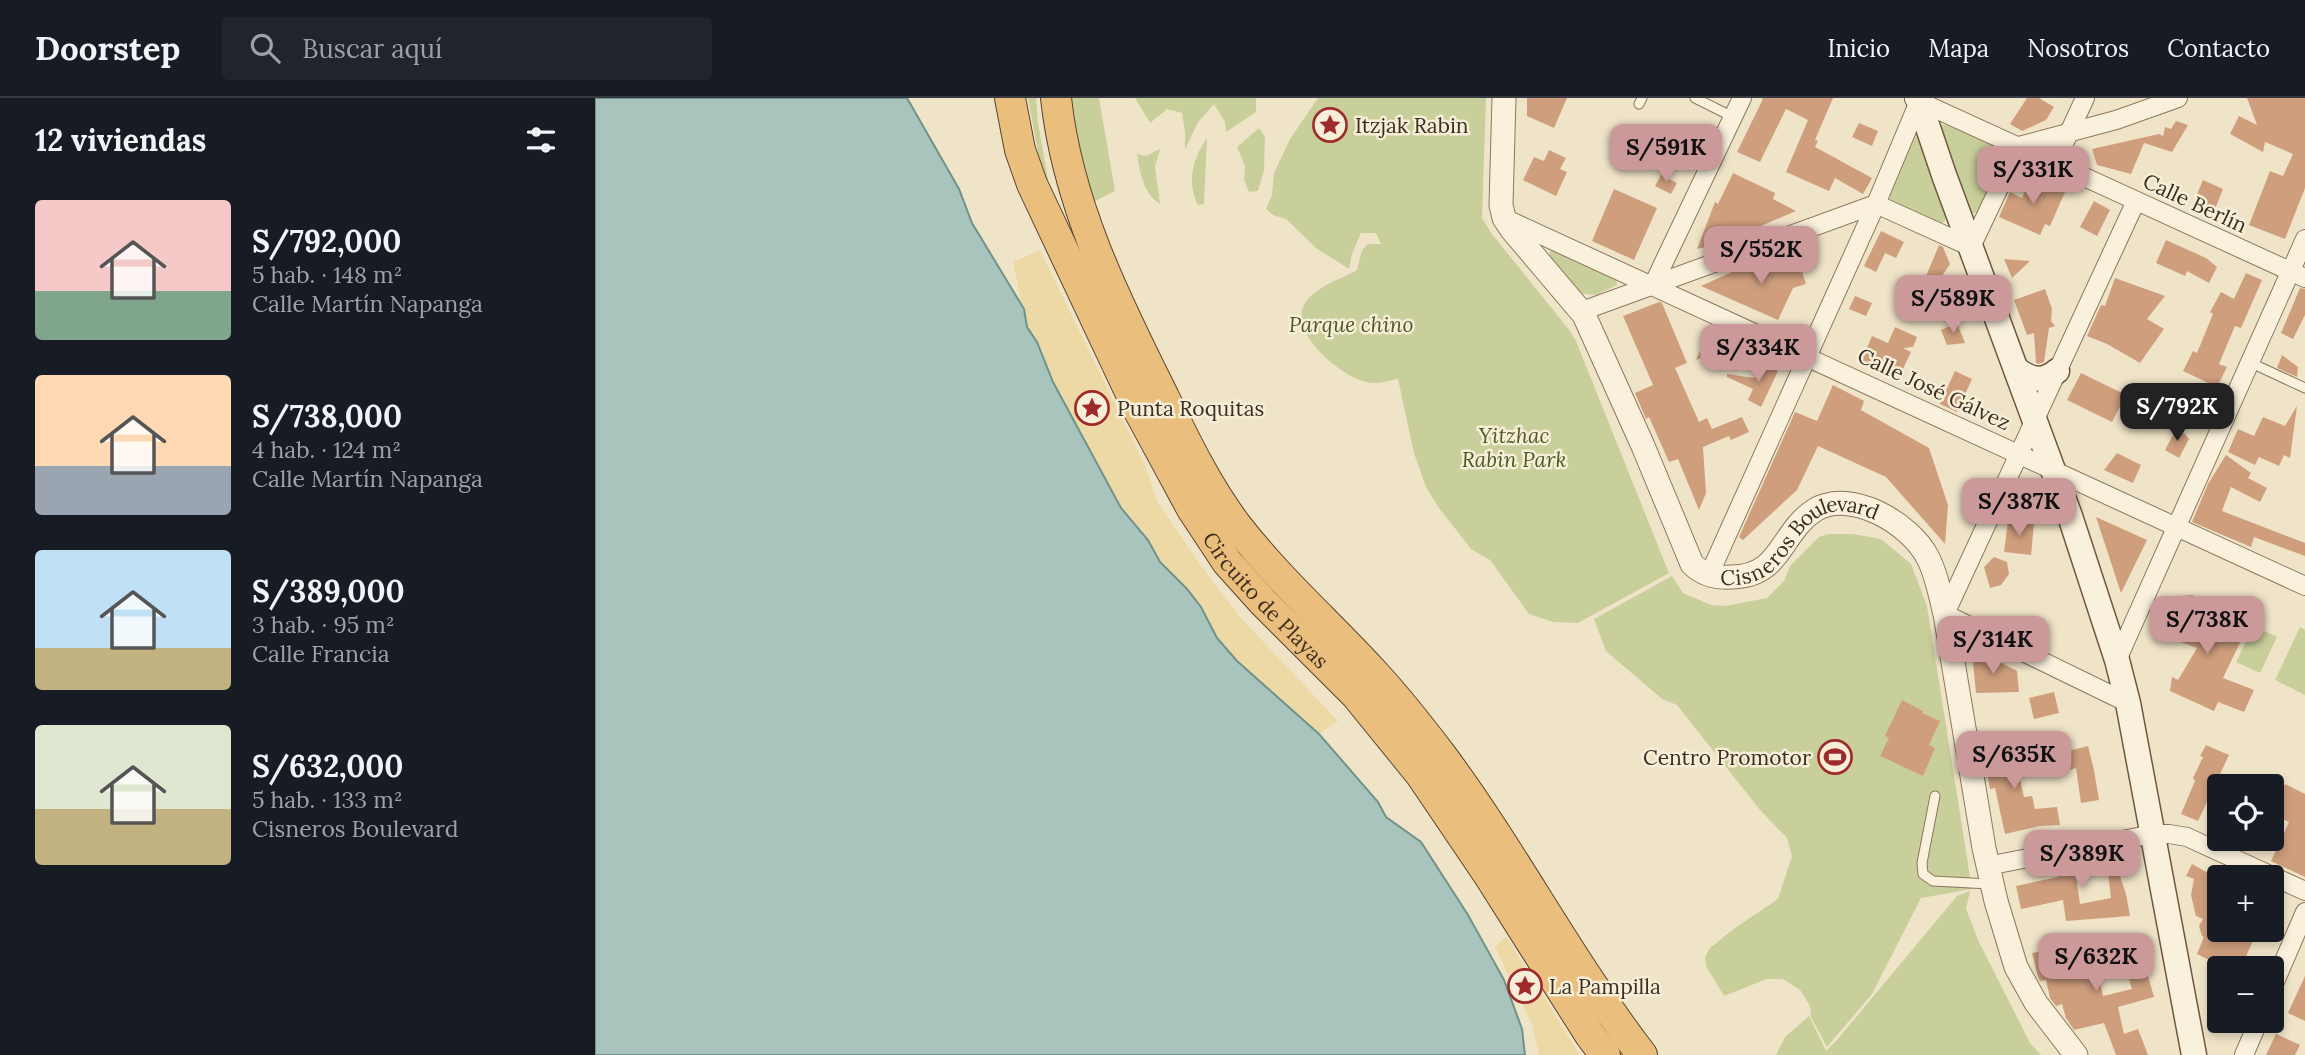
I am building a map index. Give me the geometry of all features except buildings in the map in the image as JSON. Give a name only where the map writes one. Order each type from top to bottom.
[{"type":"highway","name":"Circuito de Playas","points":[[1010,98],[1020,150],[1032,184],[1139,411],[1192,509],[1227,562],[1356,695],[1421,775],[1605,1055]]},
{"type":"highway","name":"Circuito de Playas","points":[[1056,98],[1066,163],[1099,259],[1165,400],[1219,498],[1254,546],[1405,708],[1479,808],[1602,1001],[1642,1055]]},
{"type":"main road","points":[[1918,99],[2054,470],[2117,660],[2128,703],[2195,1055]]},
{"type":"main road","points":[[2016,369],[2035,379],[2046,378],[2057,371]]},
{"type":"street","points":[[1504,98],[1501,196],[1504,218]]},
{"type":"street","points":[[1653,285],[1742,98]]},
{"type":"street","points":[[2055,163],[2085,98]]},
{"type":"street","points":[[1582,311],[1876,204],[1971,247],[2019,146],[2116,120],[2178,98]]},
{"type":"street","points":[[1709,575],[1876,204],[1918,99]]},
{"type":"street","name":"Calle Berlín","points":[[1918,99],[2298,275]]},
{"type":"street","points":[[2128,703],[1945,614],[2136,201]]},
{"type":"street","name":"Calle José Gálvez","points":[[1504,218],[2305,586]]},
{"type":"street","name":"Cisneros Boulevard","points":[[1504,218],[1582,311],[1643,446],[1692,564],[1699,571],[1720,578],[1741,577],[1760,572],[1814,511],[1829,504],[1843,503],[1878,513],[1899,525],[1927,555],[1945,614],[1990,875],[2016,967],[2036,1003],[2076,1055]]},
{"type":"street","points":[[2117,660],[2249,362],[2298,275],[2305,239]]},
{"type":"street","points":[[1990,875],[2153,834],[2169,834],[2187,837],[2305,891]]},
{"type":"street","points":[[2284,961],[2305,912]]},
{"type":"street","points":[[2244,1055],[2253,1033]]},
{"type":"lane","points":[[1695,98],[1733,117]]},
{"type":"lane","points":[[2249,362],[2305,388]]},
{"type":"lane","points":[[1935,796],[1922,863],[1923,874],[1933,881],[1990,875]]},
{"type":"green space","points":[[1028,98],[1036,98],[1049,185],[1044,185]]},
{"type":"green space","points":[[1069,98],[1099,98],[1115,191],[1089,204]]},
{"type":"green space","points":[[1135,98],[1256,98],[1256,112],[1226,132],[1225,122],[1214,104],[1198,122],[1185,150],[1182,113],[1167,109],[1150,123]]},
{"type":"green space","name":"Yitzhac Rabin Park","points":[[1318,98],[1486,98],[1482,218],[1576,341],[1669,573],[1578,623],[1553,622],[1529,614],[1490,560],[1471,549],[1426,487],[1414,453],[1398,379],[1374,383],[1355,378],[1331,363],[1311,341],[1304,328],[1302,316],[1308,299],[1320,289],[1357,270],[1362,250],[1368,244],[1381,244],[1376,233],[1361,233],[1349,269],[1316,248],[1286,219],[1273,215],[1266,209],[1272,195],[1274,173],[1290,139]]},
{"type":"green space","points":[[1949,124],[1995,145],[2000,167],[1981,211],[1969,214],[1936,130]]},
{"type":"green space","points":[[1259,128],[1265,137],[1264,170],[1258,191],[1249,192],[1244,180],[1245,166],[1237,147]]},
{"type":"green space","points":[[1918,136],[1948,215],[1944,222],[1939,224],[1891,203],[1891,187],[1897,169],[1913,137]]},
{"type":"green space","points":[[1207,138],[1204,204],[1198,205],[1192,188],[1193,170]]},
{"type":"green space","points":[[1160,149],[1155,167],[1160,204],[1146,188],[1137,154],[1146,156]]},
{"type":"green space","points":[[1555,250],[1616,278],[1617,285],[1596,295],[1577,293],[1549,257],[1550,251]]},
{"type":"green space","name":"Centro Promotor","points":[[1828,534],[1853,534],[1881,539],[1911,564],[1927,606],[1972,889],[1921,898],[1872,994],[1827,1047],[1811,1017],[1810,1006],[1800,990],[1783,979],[1767,979],[1724,996],[1706,966],[1705,957],[1710,948],[1778,899],[1792,856],[1787,838],[1760,810],[1677,705],[1662,699],[1606,651],[1594,619],[1672,576],[1683,593],[1711,605],[1725,606],[1767,598],[1784,581],[1790,566],[1819,537]]},
{"type":"green space","points":[[2254,626],[2277,637],[2260,673],[2236,662]]},
{"type":"green space","points":[[2300,627],[2305,630],[2305,695],[2275,680]]},
{"type":"green space","points":[[1970,891],[1966,909],[1979,942],[2030,1043],[2041,1055],[1776,1055],[1785,1037],[1809,1016],[1826,1051],[1957,896]]},
{"type":"sand","name":"Punta Roquitas","points":[[907,98],[959,189],[972,223],[1022,306],[1013,262],[1040,250],[1145,465],[1157,501],[1241,618],[1338,721],[1319,734],[1237,662],[1217,638],[1201,607],[1160,562],[1148,540],[1121,508],[1060,397],[1037,342],[1012,335]]},
{"type":"sand","name":"La Pampilla","points":[[1506,936],[1580,1055],[1539,1055],[1532,1024],[1495,947]]},
{"type":"water","points":[[595,98],[907,98],[959,189],[972,223],[1024,309],[1027,327],[1037,342],[1053,382],[1121,508],[1148,540],[1160,562],[1201,607],[1217,638],[1237,661],[1319,734],[1378,802],[1386,817],[1421,842],[1468,915],[1504,980],[1522,1029],[1525,1055],[595,1055]]},
{"type":"place","name":"Itzjak Rabin","points":[[1330,125]]},
{"type":"place","name":"Punta Roquitas","points":[[1092,408]]},
{"type":"place","name":"Centro Promotor","points":[[1835,757]]},
{"type":"place","name":"La Pampilla","points":[[1525,986]]},
{"type":"park label","name":"Parque chino","points":[[1351,324]]}]
